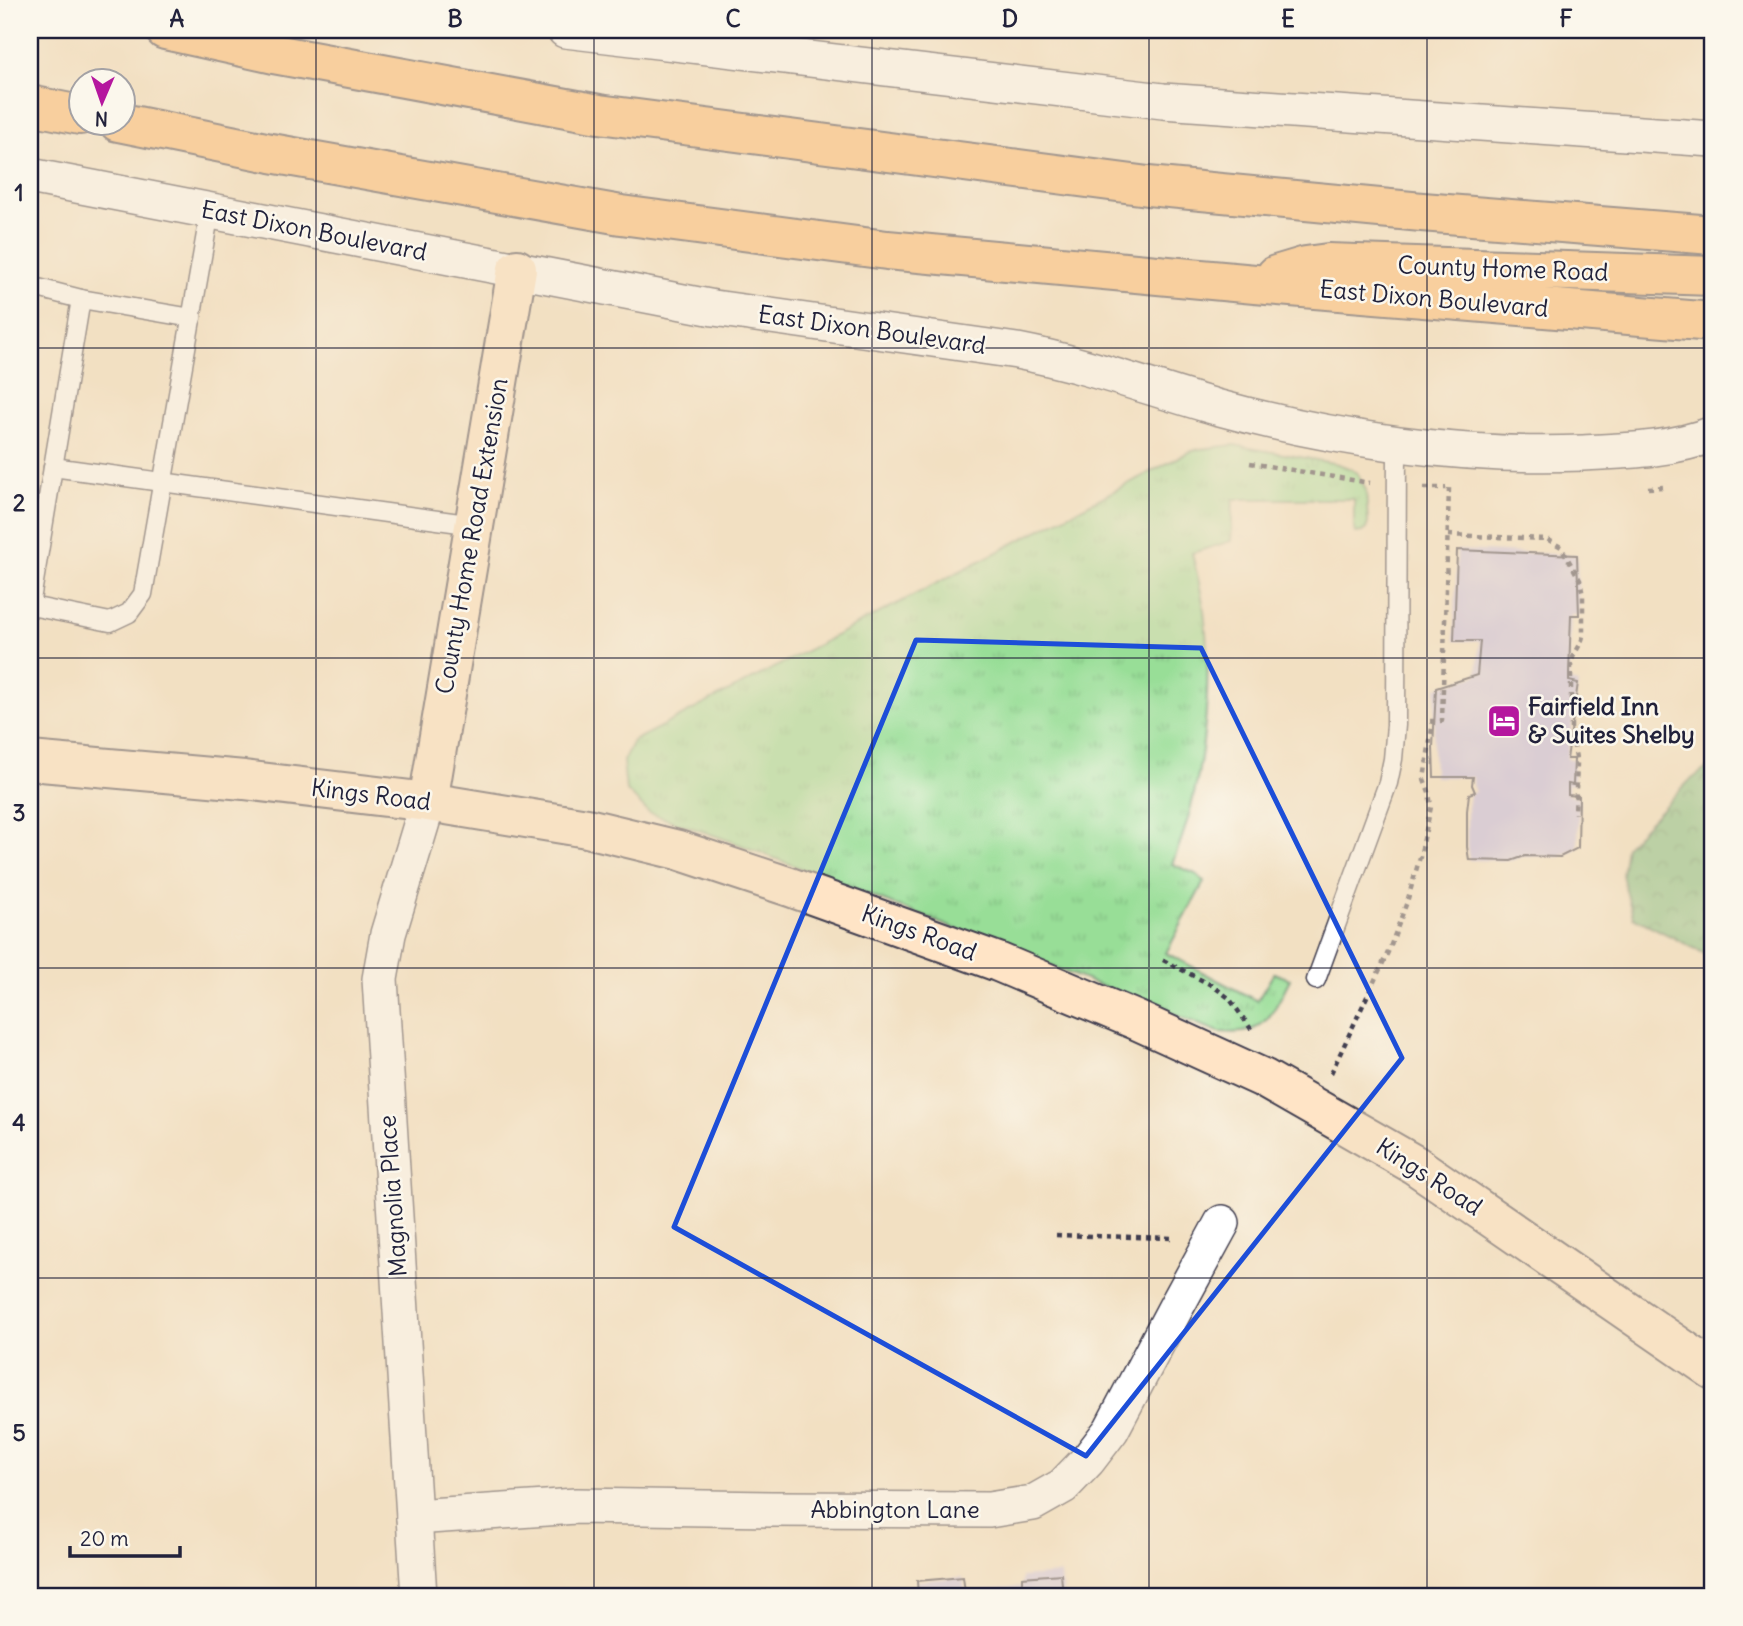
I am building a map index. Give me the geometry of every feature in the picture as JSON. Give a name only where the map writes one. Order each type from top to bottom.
[{"type":"highway","points":[[165,30],[274,54],[599,114],[1148,186],[1422,212],[1713,235]]},
{"type":"highway","points":[[30,105],[66,112]]},
{"type":"highway","name":"East Dixon Boulevard","points":[[136,126],[271,153],[621,215],[887,250],[1713,322]]},
{"type":"highway","name":"County Home Road","points":[[1255,284],[1306,265],[1328,263],[1713,275]]},
{"type":"street","points":[[565,30],[1163,101],[1713,139]]},
{"type":"street","name":"East Dixon Boulevard","points":[[30,176],[714,308],[1049,357],[1216,407],[1327,432],[1397,443],[1538,455],[1647,450],[1713,435]]},
{"type":"street","name":"County Home Road Extension","points":[[428,802],[517,269]]},
{"type":"street","name":"Kings Road","points":[[30,761],[244,780],[428,802],[587,828],[678,850],[998,962],[1136,1020],[1263,1078],[1415,1165],[1713,1370]]},
{"type":"street","name":"Magnolia Place","points":[[419,1596],[380,979],[388,934],[428,802]]},
{"type":"street","name":"Abbington Lane","points":[[414,1517],[576,1506],[989,1510],[1033,1503],[1063,1486],[1111,1430],[1218,1231]]},
{"type":"lane","points":[[81,299],[30,606],[110,622],[129,613],[143,594],[210,211]]},
{"type":"lane","points":[[30,285],[81,299],[192,318]]},
{"type":"lane","points":[[1316,979],[1388,783],[1393,759],[1396,725],[1397,443]]},
{"type":"lane","points":[[53,467],[474,525]]},
{"type":"path","points":[[1441,721],[1449,488]]},
{"type":"path","points":[[1448,535],[1547,539],[1561,547],[1580,580],[1583,596],[1583,636],[1571,661],[1571,732],[1577,763],[1576,814]]},
{"type":"path","points":[[1342,1079],[1331,1073],[1390,950],[1420,857],[1431,807],[1424,779],[1433,721]]},
{"type":"path","points":[[1163,960],[1213,986],[1229,998],[1250,1028],[1261,1034]]},
{"type":"path","points":[[1056,1235],[1218,1231]]},
{"type":"highlighted area","points":[[916,640],[1201,648],[1402,1058],[1086,1456],[674,1227]]},
{"type":"green space","points":[[565,30],[805,30],[802,58]]},
{"type":"green space","points":[[1234,445],[1338,464],[1351,469],[1358,474],[1366,490],[1368,523],[1366,529],[1355,533],[1354,499],[1233,499],[1231,541],[1192,553],[1202,596],[1206,636],[1206,715],[1194,793],[1172,864],[1198,875],[1204,882],[1166,953],[1257,1001],[1274,973],[1290,979],[1272,1013],[1260,1026],[1242,1032],[1219,1032],[733,842],[649,813],[626,790],[623,761],[633,741],[1189,452]]},
{"type":"green space","points":[[1713,766],[1713,958],[1633,917],[1622,875],[1626,846],[1689,781]]},
{"type":"building","name":"Fairfield Inn & Suites Shelby","points":[[1457,550],[1577,555],[1579,615],[1571,615],[1569,681],[1578,683],[1567,759],[1574,759],[1573,785],[1568,784],[1568,795],[1579,796],[1578,848],[1560,857],[1525,856],[1511,861],[1469,860],[1467,811],[1469,794],[1475,792],[1473,777],[1434,777],[1436,688],[1477,675],[1480,641],[1454,641]]},
{"type":"building","points":[[1710,643],[1713,644],[1713,667],[1709,667]]},
{"type":"building","points":[[1061,1574],[1063,1596],[918,1596],[917,1581],[963,1577],[965,1592],[1022,1587],[1022,1577]]},
{"type":"place","name":"Fairfield Inn & Suites Shelby","points":[[1504,721]]}]
